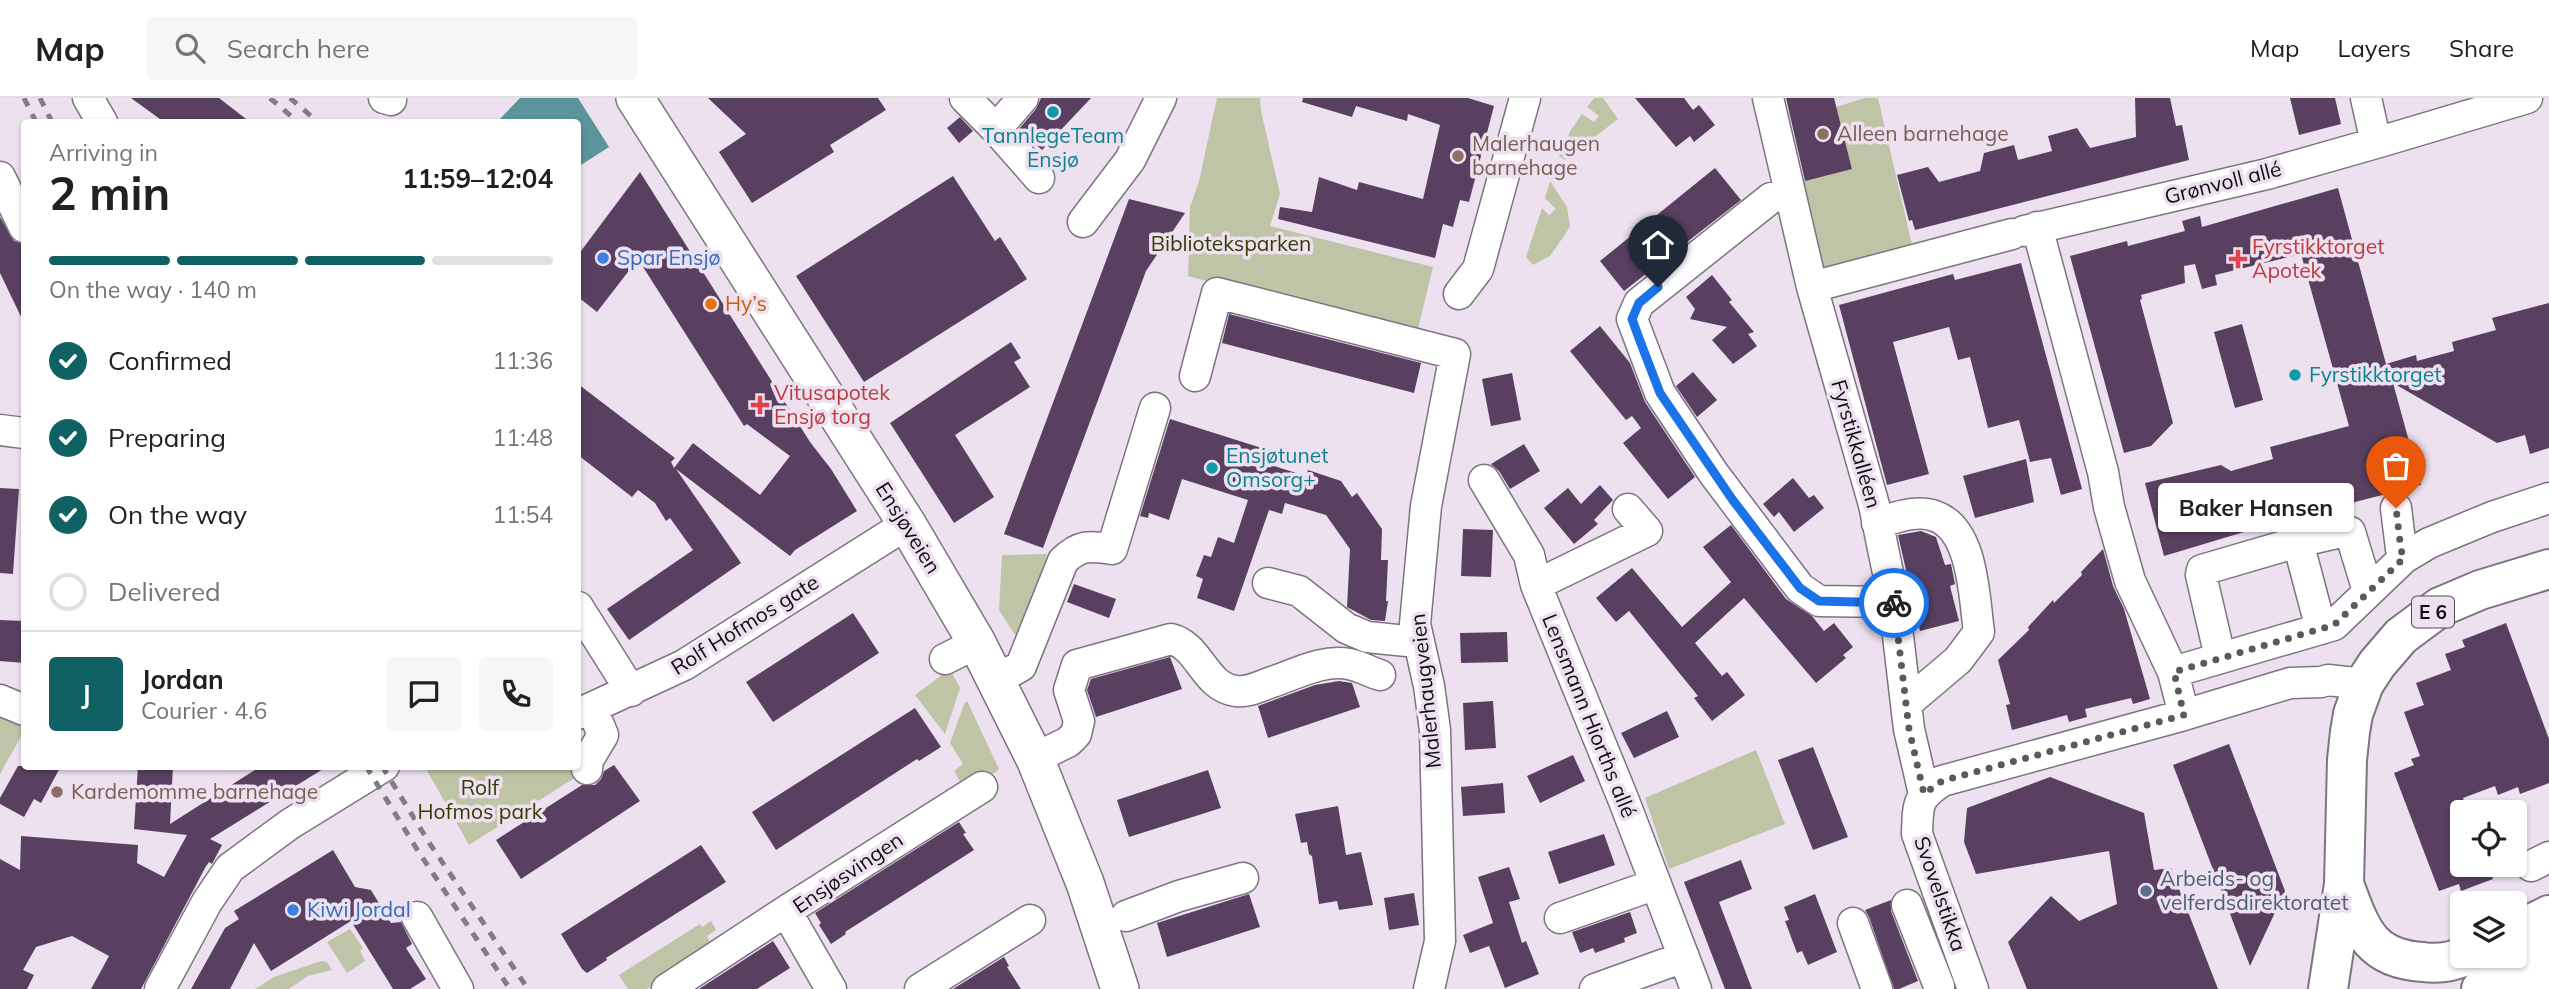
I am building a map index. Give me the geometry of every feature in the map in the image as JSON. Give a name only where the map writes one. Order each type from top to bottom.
[{"type":"highway","name":"E 6","points":[[2344,884],[2347,760],[2358,699],[2377,664],[2401,636],[2440,607],[2480,590],[2549,569]]},
{"type":"highway","points":[[2344,884],[2365,935],[2386,954],[2399,960],[2450,965]]},
{"type":"highway","points":[[2328,989],[2344,884]]},
{"type":"highway","points":[[2527,926],[2549,915]]},
{"type":"highway","points":[[2527,958],[2549,954]]},
{"type":"highway","points":[[2424,989],[2467,968]]},
{"type":"highway","points":[[2541,989],[2549,985]]},
{"type":"main road","name":"Ensjøveien","points":[[635,98],[907,524],[977,643],[1035,758],[1086,883],[1120,989]]},
{"type":"street","points":[[88,98],[100,119]]},
{"type":"street","points":[[965,98],[1039,178]]},
{"type":"street","points":[[996,129],[1023,98]]},
{"type":"street","points":[[1083,222],[1130,160],[1161,98]]},
{"type":"street","points":[[1459,294],[1478,269],[1525,98]]},
{"type":"street","name":"Fyrstikkalléen","points":[[1768,98],[1812,287],[1877,523],[1894,602],[1909,729],[1924,794]]},
{"type":"street","points":[[2366,98],[2376,143]]},
{"type":"street","name":"Grønvoll allé","points":[[1812,287],[2024,231],[2267,174],[2527,98]]},
{"type":"street","points":[[0,177],[21,221]]},
{"type":"street","points":[[1790,193],[1771,198],[1746,217],[1639,303],[1632,319],[1660,393],[1714,474],[1800,588],[1819,601],[1894,602]]},
{"type":"street","points":[[2024,231],[2103,471],[2109,507],[2130,580],[2174,672],[2184,715]]},
{"type":"street","name":"Malerhaugveien","points":[[1195,376],[1206,343],[1217,293],[1455,354],[1426,506],[1415,624],[1429,685],[1435,730],[1440,941],[1429,989]]},
{"type":"street","points":[[996,680],[1021,666],[1063,561],[1074,550],[1090,546],[1112,549],[1154,408]]},
{"type":"street","points":[[0,430],[21,433]]},
{"type":"street","name":"Lensmann Hiorths allé","points":[[1484,480],[1529,555],[1536,585],[1696,989]]},
{"type":"street","points":[[2327,627],[2368,591],[2449,533],[2549,498]]},
{"type":"street","points":[[2396,508],[2401,550],[2415,558]]},
{"type":"street","points":[[1536,585],[1647,531],[1628,509]]},
{"type":"street","points":[[1877,523],[1909,514],[1934,515],[1951,526],[1969,556],[1979,632],[1958,660],[1906,704]]},
{"type":"street","name":"Rolf Hofmos gate","points":[[585,711],[696,658],[907,524]]},
{"type":"street","points":[[2217,643],[2202,570],[2346,531],[2350,532],[2368,591]]},
{"type":"street","points":[[2298,542],[2327,627]]},
{"type":"street","points":[[2174,672],[2349,621],[2364,613],[2409,570],[2415,558]]},
{"type":"street","points":[[1268,583],[1298,591],[1346,628],[1367,637],[1417,642]]},
{"type":"street","points":[[581,612],[631,691]]},
{"type":"street","points":[[1035,758],[1069,742],[1076,734],[1079,721],[1069,690],[1077,665],[1171,639],[1190,649],[1213,679],[1235,691],[1248,691],[1324,664],[1349,664],[1380,675]]},
{"type":"street","points":[[945,659],[977,643]]},
{"type":"street","points":[[1924,794],[1942,781],[2290,683],[2321,682],[2326,691],[2358,699]]},
{"type":"street","points":[[0,700],[21,709]]},
{"type":"street","points":[[585,711],[603,735],[602,741],[588,760],[587,769]]},
{"type":"street","points":[[160,989],[207,902],[230,868],[290,824],[378,770]]},
{"type":"street","name":"Ensjøsvingen","points":[[831,989],[786,911],[982,787]]},
{"type":"street","name":"Svovelstikka","points":[[1924,794],[1917,813],[1917,834],[1970,982]]},
{"type":"street","points":[[1125,916],[1180,896],[1243,878]]},
{"type":"street","points":[[1560,918],[1656,884]]},
{"type":"street","points":[[1908,905],[1935,987],[1970,982]]},
{"type":"street","points":[[667,989],[786,911]]},
{"type":"street","points":[[416,917],[458,989]]},
{"type":"street","points":[[920,989],[1030,920]]},
{"type":"street","points":[[1853,923],[1877,989]]},
{"type":"street","points":[[1595,989],[1684,957]]},
{"type":"green space","name":"Biblioteksparken","points":[[1217,98],[1260,98],[1280,194],[1270,226],[1433,267],[1416,337],[1188,276],[1190,207],[1199,181]]},
{"type":"green space","points":[[1594,98],[1603,98],[1618,119],[1565,160],[1559,156],[1582,114],[1594,122],[1599,116],[1587,107]]},
{"type":"green space","points":[[1865,98],[1878,98],[1912,245],[1819,270],[1798,182],[1852,168],[1836,107]]},
{"type":"green space","points":[[1550,181],[1567,207],[1570,227],[1550,256],[1533,265],[1526,257],[1542,208],[1549,215],[1556,209],[1545,198]]},
{"type":"green space","points":[[1047,554],[1022,646],[999,610],[1002,555]]},
{"type":"green space","points":[[950,669],[960,688],[945,734],[915,695]]},
{"type":"green space","points":[[967,701],[999,769],[988,778],[982,771],[962,785],[954,771],[963,764],[950,743]]},
{"type":"green space","points":[[0,706],[21,716],[21,736],[0,774]]},
{"type":"green space","points":[[1756,750],[1785,824],[1669,869],[1645,798]]},
{"type":"green space","name":"Rolf Hofmos park","points":[[427,770],[573,770],[576,777],[469,845]]},
{"type":"green space","points":[[711,921],[716,930],[707,936],[713,947],[647,989],[628,989],[619,975],[700,924],[702,927]]},
{"type":"green space","points":[[350,929],[363,948],[360,951],[365,961],[347,973],[327,942]]},
{"type":"green space","points":[[321,961],[327,962],[332,970],[308,976],[289,989],[255,989],[274,977]]},
{"type":"water","points":[[520,98],[578,98],[609,147],[581,165],[581,119],[500,119]]},
{"type":"building","points":[[131,98],[219,98],[246,119],[160,119]]},
{"type":"building","points":[[708,98],[878,98],[886,110],[830,145],[834,152],[752,203],[719,152],[746,134]]},
{"type":"building","name":"TannlegeTeam Ensjø","points":[[1041,98],[1091,98],[1042,150],[1019,129],[1036,109]]},
{"type":"building","points":[[1303,98],[1468,98],[1494,106],[1469,202],[1460,200],[1453,227],[1443,224],[1435,258],[1278,219],[1280,207],[1312,212],[1319,177],[1357,190],[1359,182],[1423,199],[1440,125],[1408,114],[1407,121],[1356,106],[1352,117],[1302,102]]},
{"type":"building","points":[[1635,98],[1684,98],[1693,110],[1699,105],[1715,125],[1694,142],[1690,136],[1676,147]]},
{"type":"building","points":[[1786,98],[1834,98],[1852,169],[1805,181]]},
{"type":"building","points":[[2135,98],[2170,98],[2176,126],[2182,125],[2189,160],[1915,230],[1912,220],[1909,221],[1897,175],[1928,167],[1939,182],[1980,171],[1984,153],[2014,145],[2018,160],[2052,151],[2048,136],[2077,128],[2090,148],[2136,137]]},
{"type":"building","points":[[2290,98],[2335,98],[2341,124],[2299,135]]},
{"type":"building","points":[[960,117],[973,131],[959,143],[947,128]]},
{"type":"building","points":[[1715,168],[1741,200],[1624,291],[1600,261]]},
{"type":"building","points":[[640,172],[810,442],[831,469],[857,511],[795,550],[790,556],[676,469],[741,563],[629,640],[607,609],[693,550],[670,518],[666,521],[655,503],[638,490],[632,497],[581,457],[581,386],[675,458],[671,462],[674,468],[693,443],[760,495],[790,456],[747,424],[744,426],[638,259],[597,312],[581,299],[581,251]]},
{"type":"building","points":[[953,176],[995,241],[1000,237],[1027,279],[864,382],[796,276]]},
{"type":"building","points":[[2338,188],[2386,364],[2416,355],[2417,361],[2454,351],[2452,342],[2496,330],[2492,318],[2549,303],[2549,448],[2530,454],[2525,435],[2497,443],[2393,383],[2421,485],[2293,518],[2295,525],[2276,530],[2274,523],[2164,556],[2145,483],[2221,465],[2231,471],[2273,459],[2270,447],[2349,426],[2301,254],[2215,275],[2217,285],[2202,289],[2195,264],[2184,266],[2185,283],[2141,295],[2140,300],[2173,423],[2151,446],[2124,453],[2070,256],[2127,241],[2128,246],[2185,231],[2182,221],[2200,216],[2202,227]]},
{"type":"building","points":[[1129,199],[1185,213],[1146,271],[1043,548],[1004,534]]},
{"type":"building","points":[[0,217],[14,241],[21,243],[21,317],[0,273]]},
{"type":"building","points":[[2021,263],[2082,489],[2061,495],[2051,458],[2030,462],[2019,420],[1988,428],[1970,357],[1958,360],[1949,327],[1893,342],[1929,474],[1887,485],[1839,305],[1953,274],[1955,280]]},
{"type":"building","points":[[1712,275],[1732,300],[1729,302],[1754,332],[1748,334],[1757,346],[1733,364],[1712,340],[1727,327],[1690,319],[1695,309],[1686,297]]},
{"type":"building","points":[[1229,314],[1421,363],[1414,393],[1222,343]]},
{"type":"building","points":[[2242,324],[2263,400],[2235,408],[2214,332]]},
{"type":"building","points":[[1600,326],[1630,363],[1645,402],[1695,477],[1668,499],[1623,443],[1641,428],[1632,416],[1626,420],[1570,351]]},
{"type":"building","points":[[1011,342],[1021,358],[1014,362],[1030,387],[955,435],[994,497],[954,523],[890,423]]},
{"type":"building","points":[[1693,372],[1717,400],[1697,417],[1676,386]]},
{"type":"building","points":[[1512,373],[1521,420],[1491,426],[1482,379]]},
{"type":"building","points":[[1170,419],[1268,450],[1264,463],[1306,476],[1308,470],[1341,481],[1352,497],[1357,493],[1382,529],[1381,560],[1388,560],[1385,621],[1371,620],[1347,607],[1350,549],[1326,515],[1285,503],[1282,514],[1269,510],[1234,611],[1197,598],[1203,579],[1196,576],[1204,555],[1211,557],[1218,537],[1234,543],[1248,500],[1182,479],[1169,520],[1149,513],[1148,518],[1140,516]]},
{"type":"building","points":[[1524,444],[1540,471],[1510,489],[1499,471],[1491,464]]},
{"type":"building","points":[[2026,459],[2034,502],[1975,518],[1963,476]]},
{"type":"building","points":[[1793,478],[1809,498],[1814,495],[1824,508],[1794,532],[1779,512],[1774,517],[1763,504]]},
{"type":"building","points":[[1600,485],[1613,500],[1594,520],[1598,524],[1574,544],[1544,508],[1568,488],[1581,504]]},
{"type":"building","points":[[0,488],[19,489],[13,574],[0,573]]},
{"type":"building","points":[[1731,525],[1786,599],[1812,616],[1824,631],[1834,623],[1853,647],[1843,655],[1846,658],[1816,683],[1744,598],[1695,643],[1722,676],[1727,672],[1745,695],[1712,721],[1694,698],[1698,696],[1629,611],[1616,622],[1596,598],[1632,568],[1682,627],[1731,582],[1703,547]]},
{"type":"building","points":[[1463,529],[1493,530],[1491,577],[1461,576]]},
{"type":"building","points":[[1921,531],[1936,537],[1945,565],[1951,564],[1955,584],[1950,586],[1959,621],[1920,631],[1898,535]]},
{"type":"building","points":[[2103,549],[2150,699],[2133,704],[2131,698],[2085,709],[2087,717],[2069,722],[2067,715],[2012,730],[2006,705],[2010,704],[1998,660],[2029,630],[2028,627],[2053,600],[2054,603],[2082,575],[2081,572]]},
{"type":"building","points":[[1074,584],[1116,599],[1109,618],[1067,602]]},
{"type":"building","points":[[853,613],[879,653],[773,722],[746,682]]},
{"type":"building","points":[[0,620],[21,621],[21,663],[0,661]]},
{"type":"building","points":[[2506,623],[2549,739],[2549,783],[2520,794],[2518,787],[2498,795],[2495,786],[2463,798],[2464,800],[2450,800],[2450,877],[2493,879],[2461,891],[2459,884],[2439,891],[2394,773],[2414,765],[2411,759],[2420,756],[2404,712],[2424,705],[2416,683],[2451,670],[2445,654],[2465,647],[2462,640]]},
{"type":"building","points":[[1507,632],[1508,662],[1461,663],[1460,633]]},
{"type":"building","points":[[1170,657],[1182,689],[1096,717],[1087,690],[1091,679]]},
{"type":"building","points":[[1339,681],[1352,683],[1360,707],[1268,738],[1258,706],[1315,685]]},
{"type":"building","points":[[1493,701],[1496,748],[1465,750],[1463,703]]},
{"type":"building","points":[[915,708],[941,747],[919,761],[917,759],[776,850],[752,812]]},
{"type":"building","points":[[1667,711],[1679,737],[1634,758],[1621,733]]},
{"type":"building","points":[[2229,744],[2285,891],[2250,966],[2173,765]]},
{"type":"building","points":[[1813,747],[1848,837],[1813,850],[1778,760]]},
{"type":"building","points":[[1573,755],[1585,781],[1540,803],[1527,776]]},
{"type":"building","points":[[614,765],[640,801],[521,879],[496,840],[582,785],[595,785],[604,771]]},
{"type":"building","points":[[18,766],[21,766],[21,770],[59,770],[41,803],[34,799],[24,817],[0,804],[0,798]]},
{"type":"building","points":[[138,770],[173,770],[170,824],[255,770],[322,770],[210,839],[222,845],[212,864],[209,862],[205,868],[141,989],[91,989],[109,956],[72,936],[36,947],[23,970],[34,975],[27,989],[0,989],[0,859],[20,870],[21,836],[138,845],[137,863],[164,877],[187,835],[134,829]]},
{"type":"building","points":[[1208,770],[1221,808],[1129,837],[1117,800]]},
{"type":"building","points":[[2050,777],[2144,813],[2154,870],[2171,868],[2218,989],[2027,989],[2008,942],[2051,896],[2079,921],[2117,904],[2109,851],[1976,874],[1964,842],[1967,808]]},
{"type":"building","points":[[1503,783],[1505,813],[1463,816],[1461,787]]},
{"type":"building","points":[[1338,806],[1346,855],[1361,852],[1373,905],[1339,910],[1337,901],[1319,904],[1312,856],[1309,854],[1307,842],[1301,843],[1295,814]]},
{"type":"building","points":[[959,822],[966,833],[963,834],[974,850],[845,932],[846,934],[831,944],[815,913]]},
{"type":"building","points":[[1604,834],[1615,865],[1559,884],[1548,852]]},
{"type":"building","points":[[701,845],[726,882],[606,958],[607,960],[587,973],[582,969],[561,934]]},
{"type":"building","points":[[333,850],[355,887],[371,890],[391,923],[401,922],[412,944],[406,948],[426,979],[410,989],[393,989],[351,921],[271,971],[254,943],[230,989],[191,989],[225,928],[239,919],[234,911]]},
{"type":"building","points":[[1741,860],[1752,889],[1719,902],[1752,989],[1725,989],[1684,882]]},
{"type":"building","points":[[1509,867],[1520,899],[1509,902],[1522,943],[1526,941],[1539,974],[1505,988],[1489,946],[1470,953],[1463,935],[1493,923],[1478,877]]},
{"type":"building","points":[[1414,893],[1419,925],[1389,930],[1384,898]]},
{"type":"building","points":[[1249,894],[1260,927],[1167,957],[1157,923]]},
{"type":"building","points":[[1815,894],[1837,952],[1808,965],[1802,951],[1797,953],[1785,921],[1789,920],[1784,907]]},
{"type":"building","points":[[1891,900],[1891,911],[1918,981],[1899,989],[1894,989],[1865,910]]},
{"type":"building","points":[[1630,912],[1637,933],[1624,938],[1625,942],[1595,953],[1593,948],[1580,953],[1572,932]]},
{"type":"building","points":[[773,941],[790,968],[757,989],[699,989]]},
{"type":"building","points":[[1004,957],[1021,989],[953,989]]},
{"type":"railway","points":[[24,98],[34,119]]},
{"type":"railway","points":[[40,98],[50,119]]},
{"type":"railway","points":[[270,98],[294,119]]},
{"type":"railway","points":[[290,98],[314,119]]},
{"type":"railway","points":[[368,770],[418,851],[510,989]]},
{"type":"railway","points":[[384,770],[430,844],[528,989]]},
{"type":"way so far","points":[[1894,603],[1909,729],[1924,794],[1942,781],[2184,715],[2174,672],[2334,625],[2404,558],[2396,508]]},
{"type":"place","name":"TannlegeTeam Ensjø","points":[[1053,112]]},
{"type":"place","name":"Alleen barnehage","points":[[1823,134]]},
{"type":"place","name":"Malerhaugen barnehage","points":[[1458,156]]},
{"type":"place","name":"Spar Ensjø","points":[[603,258]]},
{"type":"place","name":"Fyrstikktorget Apotek","points":[[2238,259]]},
{"type":"place","name":"Hy’s","points":[[711,304]]},
{"type":"place","name":"Fyrstikktorget","points":[[2295,375]]},
{"type":"place","name":"Vitusapotek Ensjø torg","points":[[760,405]]},
{"type":"place","name":"Ensjøtunet Omsorg+","points":[[1212,468]]},
{"type":"place","name":"Baker Hansen","points":[[2396,508]]},
{"type":"place","name":"Kardemomme barnehage","points":[[57,792]]},
{"type":"place","name":"Arbeids- og velferdsdirektoratet","points":[[2146,891]]},
{"type":"place","name":"Kiwi Jordal","points":[[293,910]]},
{"type":"route","points":[[1658,287],[1639,303],[1632,319],[1660,393],[1732,499],[1800,588],[1819,601],[1894,603]]}]
